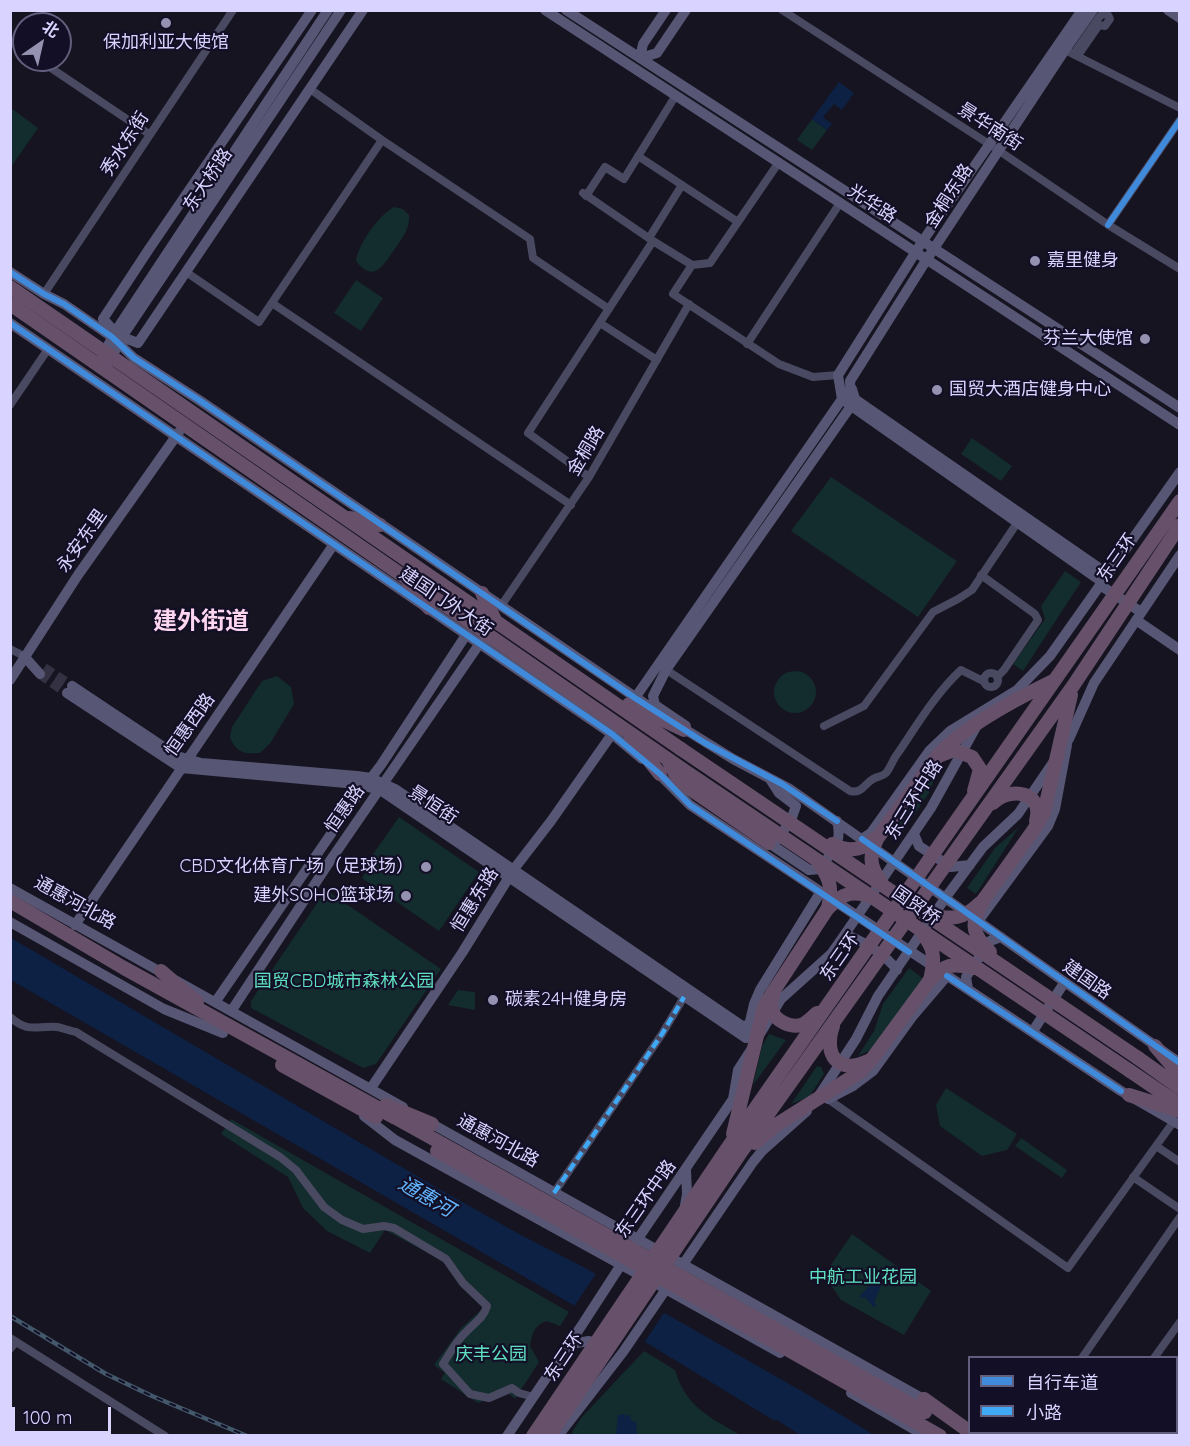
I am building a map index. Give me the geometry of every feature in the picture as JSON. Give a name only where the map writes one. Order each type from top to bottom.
[{"type":"highway","name":"建国门外大街","points":[[10,287],[105,360],[180,430],[396,570],[495,638],[618,730],[682,769]]},
{"type":"highway","name":"建国门外大街","points":[[10,304],[105,360],[343,516],[681,749]]},
{"type":"highway","name":"东三环","points":[[549,1436],[834,997],[1179,501]]},
{"type":"highway","points":[[343,516],[380,525]]},
{"type":"highway","name":"东三环","points":[[532,1436],[734,1151],[805,1064],[1073,686],[1179,525]]},
{"type":"highway","points":[[396,570],[429,608]]},
{"type":"highway","points":[[482,593],[496,622]]},
{"type":"highway","points":[[888,889],[878,878],[870,860],[871,852],[879,836],[947,745],[1031,692],[1055,680]]},
{"type":"highway","points":[[1006,969],[978,940],[973,925],[984,899],[1044,812],[1073,686]]},
{"type":"highway","points":[[594,687],[684,730]]},
{"type":"highway","points":[[618,730],[660,774]]},
{"type":"highway","name":"国贸桥","points":[[681,749],[1179,1088]]},
{"type":"highway","points":[[937,758],[948,751],[959,750],[972,757],[977,763],[980,769],[978,779],[966,809]]},
{"type":"highway","points":[[667,758],[679,780],[769,843]]},
{"type":"highway","name":"国贸桥","points":[[682,769],[1179,1105]]},
{"type":"highway","points":[[979,818],[1002,796],[1018,793],[1028,796],[1036,804],[1038,816],[1035,828]]},
{"type":"highway","points":[[812,836],[848,850],[861,847],[879,836]]},
{"type":"highway","points":[[811,855],[822,867],[830,881],[831,894],[828,908]]},
{"type":"highway","points":[[734,1151],[764,1007],[828,908],[843,895],[853,892],[878,901]]},
{"type":"highway","points":[[925,915],[955,919],[963,917],[984,899]]},
{"type":"highway","name":"通惠河北路","points":[[10,901],[124,973]]},
{"type":"highway","name":"通惠河北路","points":[[10,911],[923,1412],[968,1433]]},
{"type":"highway","points":[[916,927],[933,950],[934,960],[930,980]]},
{"type":"highway","points":[[734,1151],[860,1072],[930,980],[946,966],[977,969]]},
{"type":"highway","points":[[161,971],[221,1027]]},
{"type":"highway","points":[[773,992],[771,1005],[775,1016],[793,1026],[806,1023],[834,997]]},
{"type":"highway","points":[[837,1016],[829,1047],[834,1059],[851,1067],[872,1059]]},
{"type":"highway","points":[[1155,1046],[1179,1075]]},
{"type":"highway","points":[[343,1093],[432,1124]]},
{"type":"highway","points":[[1129,1095],[1178,1119]]},
{"type":"highway","name":"通惠河北路","points":[[923,1412],[940,1436]]},
{"type":"street","name":"秀水东街","points":[[44,294],[233,10]]},
{"type":"street","points":[[312,10],[103,319],[117,337],[138,343],[363,10]]},
{"type":"street","name":"东大桥路","points":[[105,360],[179,237],[328,10]]},
{"type":"street","name":"东大桥路","points":[[117,337],[341,10]]},
{"type":"street","name":"光华路","points":[[546,10],[1179,425]]},
{"type":"street","name":"光华路","points":[[566,10],[1179,408]]},
{"type":"street","points":[[666,10],[643,44],[640,58],[657,54],[686,10]]},
{"type":"street","name":"景华南街","points":[[783,10],[999,150],[1109,226],[1179,269]]},
{"type":"street","name":"金桐东路","points":[[838,375],[922,242],[1082,10]]},
{"type":"street","name":"金桐东路","points":[[850,381],[999,150],[1071,51],[1094,10]]},
{"type":"street","points":[[1168,10],[1179,18]]},
{"type":"street","points":[[1108,15],[1110,19],[1108,24],[1099,25],[1071,51],[1100,16],[1108,15]]},
{"type":"street","points":[[1071,51],[1179,107]]},
{"type":"street","points":[[1071,51],[1179,107]]},
{"type":"street","points":[[57,72],[149,134]]},
{"type":"street","points":[[310,90],[530,239],[533,258],[609,309]]},
{"type":"street","points":[[676,95],[624,179],[605,167],[584,194],[692,265],[710,263],[779,162]]},
{"type":"street","points":[[1109,226],[1179,120]]},
{"type":"street","points":[[1109,226],[1179,125]]},
{"type":"street","points":[[186,273],[259,322],[382,140]]},
{"type":"street","points":[[638,156],[738,222]]},
{"type":"street","points":[[589,477],[528,433],[609,309],[682,185]]},
{"type":"street","points":[[747,344],[840,203]]},
{"type":"street","points":[[149,249],[179,237]]},
{"type":"street","points":[[692,265],[673,294],[778,364],[813,377],[838,375],[850,381],[855,399],[1103,580],[1138,616],[1179,650]]},
{"type":"street","name":"建国门外大街","points":[[10,272],[117,337],[134,358],[209,406],[635,698],[705,743],[782,784],[946,897]]},
{"type":"street","points":[[272,303],[571,505]]},
{"type":"street","name":"金桐路","points":[[501,606],[589,477],[688,304]]},
{"type":"street","name":"建国门外大街","points":[[10,323],[180,430],[334,544],[466,634],[618,730]]},
{"type":"street","points":[[600,323],[657,360]]},
{"type":"street","points":[[10,405],[48,349]]},
{"type":"street","points":[[838,375],[842,399],[851,406],[1017,523],[1103,580]]},
{"type":"street","points":[[635,698],[661,667],[851,406],[850,381]]},
{"type":"street","points":[[705,743],[685,724],[656,705],[653,696],[661,667],[842,399]]},
{"type":"street","name":"永安东里","points":[[10,680],[78,575],[180,430]]},
{"type":"street","name":"东三环中路","points":[[570,1344],[637,1240],[733,1099],[738,1070],[781,999],[831,954],[931,808],[986,710],[1017,690],[1050,656],[1179,472]]},
{"type":"street","points":[[824,726],[864,706],[933,612],[972,590],[1017,523]]},
{"type":"street","name":"恒惠西路","points":[[75,925],[334,544]]},
{"type":"street","points":[[812,1107],[856,1040],[878,996],[946,897],[983,848],[1018,814],[1069,739],[1094,683],[1179,555]]},
{"type":"street","points":[[661,667],[854,792],[863,789],[873,779],[883,776],[888,771],[894,757],[951,679],[961,670],[983,681],[984,676],[988,673],[993,673],[997,677],[1038,620],[1035,614],[981,575]]},
{"type":"street","name":"恒惠路","points":[[216,1001],[418,710],[466,634]]},
{"type":"street","points":[[480,643],[495,638]]},
{"type":"street","name":"恒惠路","points":[[232,1010],[381,786],[480,643]]},
{"type":"street","points":[[10,649],[24,656],[42,671]]},
{"type":"street","points":[[433,712],[463,663],[463,657],[455,651]]},
{"type":"street","name":"景恒街","points":[[70,690],[177,756],[184,764],[201,763],[368,782],[395,789],[684,997],[746,1038]]},
{"type":"street","points":[[862,839],[871,833],[930,750],[950,731],[986,710]]},
{"type":"street","name":"恒惠东路","points":[[371,1088],[462,953],[512,873],[618,730]]},
{"type":"street","points":[[979,920],[1048,826],[1055,809],[1069,739]]},
{"type":"street","points":[[660,774],[690,805],[909,952],[1129,1095]]},
{"type":"street","points":[[742,840],[776,842],[791,820],[795,806],[779,793],[770,778]]},
{"type":"street","points":[[769,843],[809,870],[815,871],[820,869],[839,841],[837,821]]},
{"type":"street","points":[[914,834],[919,846],[951,867],[970,866]]},
{"type":"street","name":"景恒街","points":[[512,873],[742,1026],[749,1025]]},
{"type":"street","name":"通惠河北路","points":[[10,888],[216,1001],[662,1253],[923,1412],[968,1424]]},
{"type":"street","points":[[738,1070],[754,1004],[760,990],[820,893]]},
{"type":"street","name":"建国路","points":[[946,897],[1179,1063]]},
{"type":"street","name":"通惠河北路","points":[[10,922],[164,1009],[221,1027]]},
{"type":"street","points":[[845,934],[861,941],[891,961],[897,969]]},
{"type":"street","points":[[968,989],[966,977],[990,941],[1001,937]]},
{"type":"street","points":[[244,989],[234,988],[233,984],[252,951]]},
{"type":"street","points":[[558,1436],[623,1352],[753,1162],[780,1134],[812,1107],[853,1086],[873,1071],[912,1017],[947,976]]},
{"type":"street","points":[[1033,1031],[1064,983]]},
{"type":"street","points":[[554,1193],[656,1043],[684,997]]},
{"type":"street","points":[[10,1017],[18,1024],[37,1029],[55,1027],[76,1032],[280,1157],[296,1170],[324,1207],[342,1220],[363,1229],[384,1226],[394,1228],[446,1259],[463,1283],[487,1306],[483,1317],[453,1347],[443,1364],[470,1394],[489,1398],[512,1388],[519,1393],[530,1395]]},
{"type":"street","name":"通惠河北路","points":[[343,1093],[395,1140],[928,1436]]},
{"type":"street","points":[[828,1099],[1068,1268],[1132,1177],[1178,1119]]},
{"type":"street","points":[[1156,1146],[1179,1162]]},
{"type":"street","points":[[602,1343],[647,1279],[682,1219],[686,1205],[686,1170]]},
{"type":"street","points":[[1132,1177],[1179,1209]]},
{"type":"street","points":[[1083,1356],[1179,1218]]},
{"type":"street","points":[[1156,1356],[1179,1322]]},
{"type":"street","points":[[10,1350],[13,1340],[165,1436]]},
{"type":"street","points":[[507,1436],[570,1344],[590,1341],[602,1343],[611,1356],[612,1365]]},
{"type":"green space","points":[[11,108],[38,128],[11,167]]},
{"type":"green space","points":[[812,119],[827,130],[812,150],[797,140]]},
{"type":"green space","points":[[394,207],[403,209],[409,215],[407,230],[382,266],[373,272],[368,271],[356,261],[358,254],[376,223]]},
{"type":"green space","points":[[356,280],[383,298],[361,331],[334,313]]},
{"type":"green space","points":[[972,438],[1012,466],[1001,481],[961,454]]},
{"type":"green space","points":[[831,477],[957,561],[918,617],[791,531]]},
{"type":"green space","points":[[1065,571],[1081,582],[1023,671],[1013,664],[1045,619],[1041,606]]},
{"type":"green space","points":[[795,671],[810,677],[816,692],[810,707],[795,713],[780,707],[774,692],[780,677]]},
{"type":"green space","points":[[277,676],[291,687],[294,704],[271,742],[260,753],[242,752],[235,747],[230,738],[232,727],[262,681]]},
{"type":"green space","points":[[941,762],[929,793],[901,834],[895,829]]},
{"type":"green space","name":"CBD文化体育广场（足球场）","points":[[399,817],[479,872],[439,931],[362,878],[372,863],[369,860]]},
{"type":"green space","points":[[1019,827],[976,894],[967,888],[995,848]]},
{"type":"green space","name":"国贸CBD城市森林公园","points":[[326,890],[441,969],[376,1064],[363,1068],[251,1008],[251,1001]]},
{"type":"green space","points":[[909,968],[924,979],[873,1049],[858,1056],[874,1031],[883,1004]]},
{"type":"green space","points":[[458,990],[475,992],[475,1010],[448,1005]]},
{"type":"green space","points":[[769,1034],[786,1040],[753,1085],[762,1046]]},
{"type":"green space","points":[[817,1066],[821,1067],[824,1074],[809,1097],[791,1104]]},
{"type":"green space","points":[[946,1088],[1017,1134],[1007,1150],[982,1156],[940,1126],[936,1105]]},
{"type":"green space","name":"庆丰公园","points":[[231,1119],[569,1312],[560,1326],[547,1321],[534,1330],[530,1346],[539,1362],[515,1399],[508,1393],[478,1403],[441,1379],[445,1373],[434,1365],[461,1328],[483,1308],[459,1285],[443,1261],[385,1230],[370,1253],[327,1231],[303,1208],[288,1177],[221,1134]]},
{"type":"green space","points":[[1021,1138],[1067,1170],[1062,1178],[1015,1146]]},
{"type":"green space","name":"中航工业花园","points":[[852,1234],[931,1291],[904,1335],[841,1300],[824,1275]]},
{"type":"green space","points":[[644,1351],[675,1370],[685,1393],[700,1409],[740,1435],[574,1436],[572,1432],[581,1418]]},
{"type":"water","points":[[839,82],[854,93],[842,110],[834,104],[823,117],[832,124],[827,130],[812,119]]},
{"type":"water","name":"通惠河","points":[[11,938],[439,1189],[587,1269],[805,1393],[874,1435],[800,1435],[652,1346],[568,1302],[11,980]]},
{"type":"water","points":[[879,1271],[883,1277],[889,1278],[886,1282],[883,1281],[874,1302],[876,1304],[874,1308],[866,1298],[859,1297],[878,1276]]},
{"type":"water","points":[[629,1413],[632,1421],[636,1422],[637,1435],[614,1435],[618,1415],[624,1414],[625,1422],[625,1414],[629,1416]]},
{"type":"pier","points":[[597,1272],[665,1311],[643,1345],[573,1308]]},
{"type":"tunnel","points":[[44,668],[72,686]]},
{"type":"tunnel","points":[[40,674],[67,693]]},
{"type":"railway","points":[[10,1316],[106,1374],[247,1436]]},
{"type":"marked path","points":[[554,1193],[662,1034],[684,997]]},
{"type":"cycle path","points":[[1108,225],[1180,120]]},
{"type":"cycle path","points":[[10,272],[64,304],[112,337],[134,358],[635,698],[705,743],[782,784],[837,821]]},
{"type":"cycle path","points":[[10,323],[612,734],[660,774],[690,805],[909,952]]},
{"type":"cycle path","points":[[862,839],[1180,1063]]},
{"type":"cycle path","points":[[947,976],[1121,1091]]},
{"type":"place","name":"保加利亚大使馆","points":[[166,23]]},
{"type":"place","name":"嘉里健身","points":[[1035,261]]},
{"type":"place","name":"芬兰大使馆","points":[[1145,339]]},
{"type":"place","name":"国贸大酒店健身中心","points":[[937,390]]},
{"type":"place","name":"CBD文化体育广场（足球场）","points":[[426,867]]},
{"type":"place","name":"建外SOHO篮球场","points":[[406,896]]},
{"type":"place","name":"碳素24H健身房","points":[[493,1000]]},
{"type":"district","name":"建外街道","points":[[201,622]]}]
